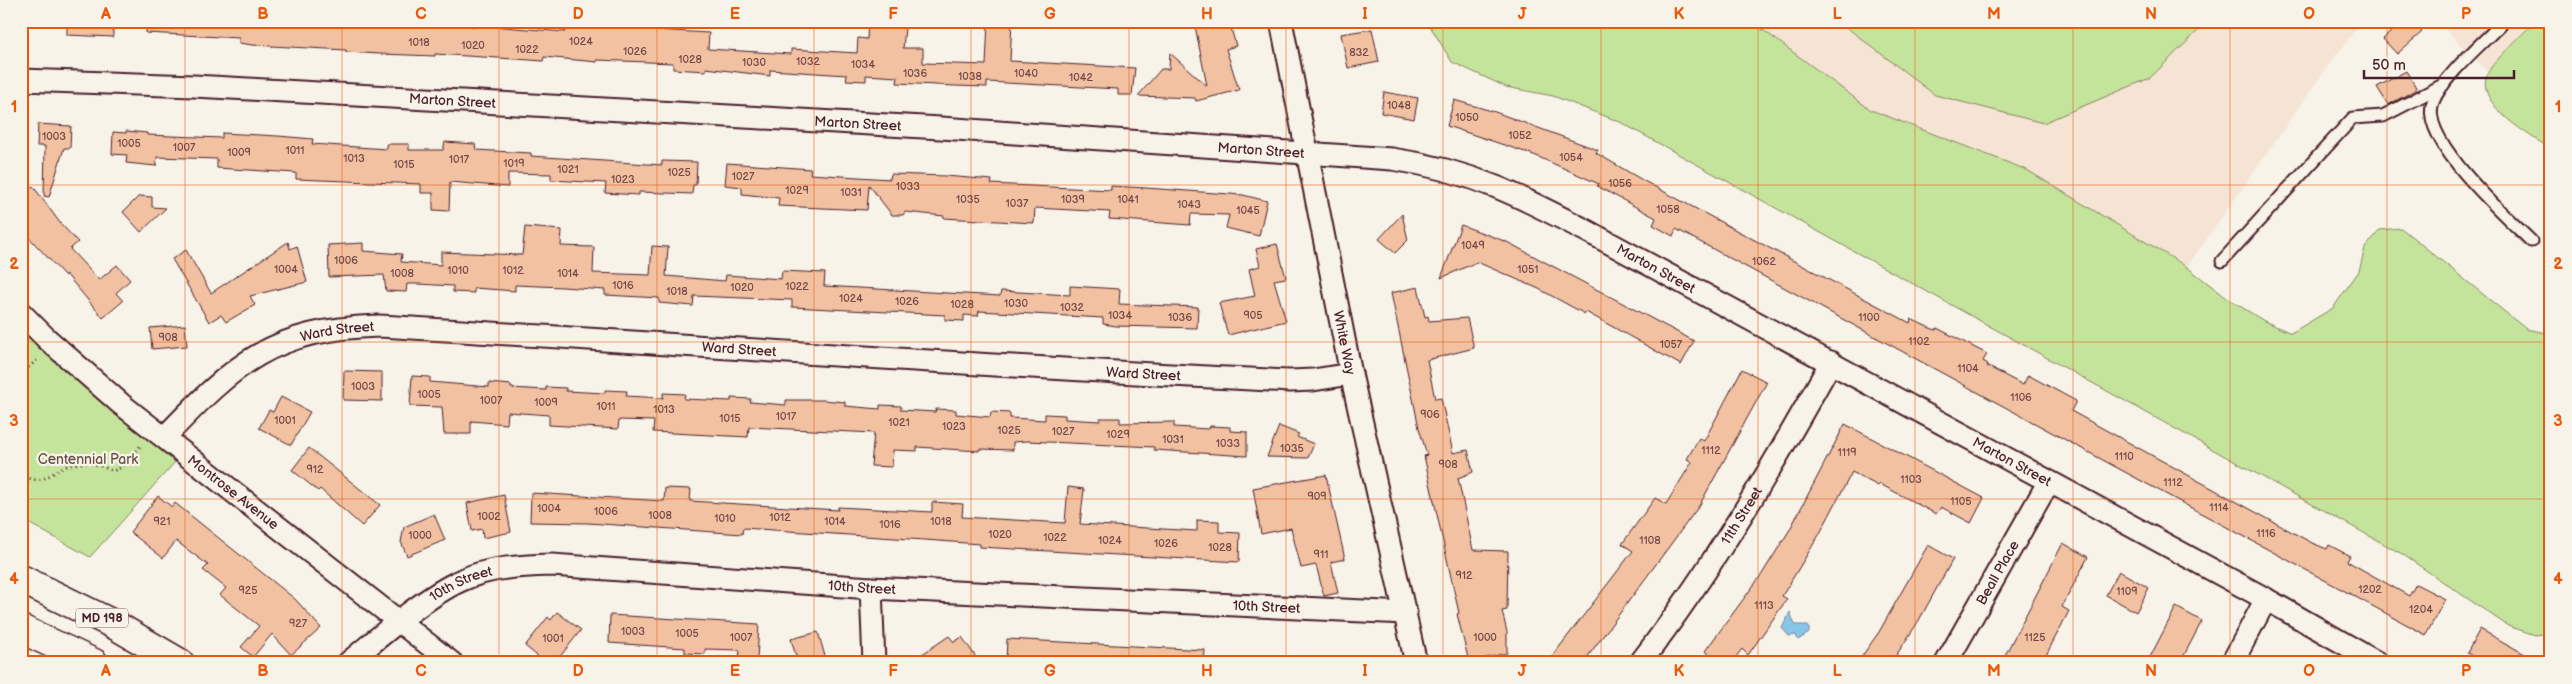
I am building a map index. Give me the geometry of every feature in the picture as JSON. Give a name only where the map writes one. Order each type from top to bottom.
[{"type":"main road","name":"MD 198","points":[[21,579],[114,624],[180,663]]},
{"type":"main road","points":[[21,629],[94,663]]},
{"type":"street","name":"White Way","points":[[1281,21],[1309,153],[1351,374],[1416,663]]},
{"type":"street","name":"Marton Street","points":[[21,80],[204,86],[912,127],[1309,153],[1421,163],[1476,178],[1500,187],[1831,362],[2048,483],[2266,599],[2378,663]]},
{"type":"street","name":"Montrose Avenue","points":[[21,313],[86,374],[452,663]]},
{"type":"street","name":"Ward Street","points":[[159,433],[210,389],[255,356],[309,333],[341,327],[380,326],[876,357],[1032,369],[1270,380],[1313,380],[1351,374]]},
{"type":"street","name":"11th Street","points":[[1640,663],[1705,574],[1734,529],[1831,362]]},
{"type":"street","name":"Beall Place","points":[[1946,663],[2048,483]]},
{"type":"street","name":"10th Street","points":[[348,663],[449,586],[464,579],[496,570],[524,566],[552,565],[871,588],[1406,613]]},
{"type":"street","points":[[871,588],[874,663]]},
{"type":"street","points":[[2232,663],[2266,599]]},
{"type":"lane","points":[[2504,21],[2443,85],[2433,102],[2431,117],[2445,148],[2474,183],[2531,241]]},
{"type":"lane","points":[[2222,261],[2353,118],[2383,116],[2443,85]]},
{"type":"path","points":[[21,473],[27,478],[40,479],[50,477],[67,466],[89,463],[113,471],[126,465],[159,433]]},
{"type":"shaded area","points":[[1751,21],[2363,21],[2330,63],[2187,267],[2027,170],[1871,110]]},
{"type":"shaded area","points":[[2437,21],[2535,21],[2488,72]]},
{"type":"green space","points":[[1427,21],[1751,21],[1871,110],[2027,170],[2187,267],[2227,298],[2264,321],[2291,333],[2333,308],[2359,271],[2365,248],[2380,230],[2401,228],[2526,329],[2547,333],[2551,331],[2551,633],[2535,635],[2508,626],[2402,554],[1620,122],[1553,96],[1506,87],[1452,62]]},
{"type":"green space","points":[[1838,21],[2208,21],[2150,78],[2043,123],[1935,95]]},
{"type":"green space","points":[[2535,21],[2551,21],[2551,149],[2518,127],[2495,107],[2488,96],[2485,84],[2491,67]]},
{"type":"green space","name":"Centennial Park","points":[[21,325],[184,452],[90,557],[21,519]]},
{"type":"water","points":[[1790,612],[1795,625],[1809,627],[1809,633],[1798,640],[1796,635],[1789,636],[1782,628]]},
{"type":"building","points":[[67,21],[113,21],[113,37],[67,35]]},
{"type":"building","points":[[146,21],[294,24],[294,21],[439,21],[439,24],[475,26],[476,21],[492,21],[491,26],[565,32],[565,21],[615,25],[615,21],[654,23],[654,30],[709,33],[708,49],[791,54],[791,49],[857,53],[858,38],[867,39],[868,21],[889,21],[888,27],[905,28],[903,48],[923,48],[923,63],[986,65],[988,21],[1012,21],[1010,61],[1135,68],[1132,95],[1118,95],[1118,89],[987,82],[987,87],[897,83],[898,77],[866,75],[866,81],[846,80],[847,75],[770,70],[770,76],[706,68],[706,71],[673,69],[673,63],[597,60],[597,62],[544,57],[543,61],[435,54],[435,56],[380,54],[346,52],[346,50],[252,45],[239,43],[239,38],[146,33]]},
{"type":"building","points":[[1194,21],[1229,21],[1236,46],[1226,49],[1239,90],[1196,101],[1195,98],[1138,96],[1161,69],[1169,69],[1170,53],[1207,86]]},
{"type":"building","points":[[2403,21],[2412,21],[2422,32],[2397,54],[2383,39]]},
{"type":"building","points":[[1372,29],[1379,62],[1348,68],[1341,34]]},
{"type":"building","points":[[2406,71],[2417,89],[2388,105],[2377,87]]},
{"type":"building","points":[[1384,92],[1418,98],[1414,119],[1381,113]]},
{"type":"building","points":[[1454,100],[1495,112],[1598,150],[1596,153],[1644,181],[1910,323],[1911,319],[1930,328],[1936,330],[1937,328],[1987,354],[1983,361],[1988,364],[1987,366],[2023,385],[2028,375],[2076,401],[2071,411],[2312,543],[2327,549],[2329,545],[2350,556],[2347,561],[2409,596],[2416,584],[2445,599],[2426,635],[1676,229],[1673,236],[1653,225],[1656,218],[1597,186],[1599,184],[1534,155],[1447,126]]},
{"type":"building","points":[[38,124],[71,126],[70,148],[64,148],[49,197],[44,196],[45,146],[37,146]]},
{"type":"building","points":[[126,131],[147,133],[147,135],[222,138],[222,133],[278,136],[313,139],[312,144],[387,149],[387,144],[409,144],[409,150],[443,150],[445,142],[475,144],[476,150],[531,153],[531,156],[662,165],[662,161],[697,162],[696,185],[693,185],[692,194],[639,192],[639,195],[605,193],[606,183],[551,180],[551,174],[508,173],[508,187],[450,182],[449,211],[433,210],[433,193],[421,193],[421,184],[296,179],[296,173],[217,168],[217,159],[157,157],[156,166],[126,163],[127,155],[112,154],[113,132],[126,133]]},
{"type":"building","points":[[727,163],[811,169],[810,174],[890,179],[891,174],[946,176],[992,180],[991,184],[1111,190],[1111,186],[1146,188],[1243,195],[1267,201],[1259,236],[1226,228],[1229,215],[1191,214],[1190,225],[1109,219],[1110,212],[1035,208],[1034,223],[944,218],[944,216],[905,212],[903,215],[892,215],[869,185],[867,210],[778,206],[779,198],[742,194],[742,187],[725,185]]},
{"type":"building","points":[[33,186],[60,223],[78,242],[70,249],[99,280],[117,265],[130,280],[116,293],[123,301],[103,318],[66,274],[65,276],[21,229],[21,194]]},
{"type":"building","points":[[139,196],[152,197],[152,207],[166,208],[141,232],[123,212]]},
{"type":"building","points":[[1402,214],[1408,240],[1395,253],[1379,239]]},
{"type":"building","points":[[1461,225],[1507,242],[1694,341],[1681,365],[1586,312],[1585,314],[1539,289],[1477,262],[1441,278]]},
{"type":"building","points":[[525,227],[562,230],[561,246],[594,247],[593,273],[650,275],[652,246],[668,247],[666,276],[725,281],[726,275],[781,279],[782,271],[825,273],[824,286],[1000,296],[1001,291],[1070,295],[1070,286],[1120,289],[1119,304],[1198,307],[1197,328],[1116,326],[1103,324],[1103,318],[979,311],[978,316],[964,315],[964,321],[945,320],[945,315],[792,307],[792,300],[694,296],[693,306],[659,303],[659,298],[605,295],[605,290],[563,287],[515,285],[515,291],[474,288],[474,293],[453,292],[453,286],[407,284],[406,292],[386,291],[384,275],[329,277],[328,245],[363,243],[363,251],[402,254],[401,262],[441,265],[441,252],[522,255]]},
{"type":"building","points":[[288,242],[290,249],[297,246],[307,282],[250,296],[255,305],[226,322],[221,315],[209,322],[172,259],[186,250],[211,293]]},
{"type":"building","points":[[1277,244],[1286,278],[1274,280],[1286,321],[1228,335],[1219,303],[1255,296],[1249,269],[1260,266],[1256,249]]},
{"type":"building","points":[[1418,287],[1425,317],[1428,316],[1429,321],[1467,318],[1474,348],[1427,360],[1435,399],[1441,398],[1453,453],[1468,450],[1473,472],[1458,478],[1473,550],[1508,551],[1507,610],[1502,611],[1507,632],[1507,653],[1469,662],[1457,614],[1459,613],[1424,456],[1427,455],[1419,428],[1391,293]]},
{"type":"building","points":[[185,325],[187,346],[152,349],[150,328]]},
{"type":"building","points":[[1742,369],[1767,382],[1699,506],[1583,663],[1547,663],[1633,551],[1622,544],[1655,498],[1666,504],[1692,462],[1687,459],[1699,438],[1704,441]]},
{"type":"building","points":[[344,371],[382,372],[382,401],[343,400]]},
{"type":"building","points":[[412,376],[430,377],[430,382],[489,387],[489,383],[511,385],[511,388],[546,390],[546,387],[566,388],[566,391],[605,393],[605,390],[627,391],[626,396],[663,398],[663,393],[685,394],[684,399],[731,401],[731,398],[751,399],[750,402],[786,405],[786,400],[823,400],[845,402],[845,406],[880,409],[880,405],[901,406],[901,410],[935,412],[936,409],[956,410],[956,414],[990,417],[991,412],[1010,413],[1010,418],[1045,420],[1045,414],[1065,415],[1065,419],[1100,421],[1100,418],[1120,418],[1120,423],[1174,422],[1174,427],[1209,429],[1210,426],[1230,427],[1230,431],[1247,432],[1247,456],[1154,450],[1154,447],[1027,441],[1013,442],[1013,450],[979,449],[979,451],[917,447],[917,451],[893,450],[892,467],[871,466],[874,433],[749,427],[748,437],[653,432],[654,421],[619,420],[618,429],[549,425],[549,415],[508,412],[507,424],[471,421],[471,434],[444,434],[442,407],[410,406]]},
{"type":"building","points":[[281,397],[310,412],[291,445],[259,428],[269,410],[273,412]]},
{"type":"building","points":[[1845,424],[1984,498],[1971,523],[1941,507],[1936,514],[1880,484],[1878,486],[1852,472],[1819,535],[1782,596],[1787,599],[1748,655],[1742,649],[1731,663],[1719,663],[1705,651],[1762,574],[1789,531]]},
{"type":"building","points":[[1279,426],[1299,434],[1297,437],[1314,444],[1308,458],[1267,457]]},
{"type":"building","points":[[309,448],[380,505],[362,526],[320,489],[318,491],[292,470]]},
{"type":"building","points":[[1326,475],[1345,559],[1331,562],[1338,593],[1324,596],[1316,565],[1301,568],[1291,528],[1261,534],[1253,488]]},
{"type":"building","points":[[1068,487],[1084,489],[1080,524],[1197,531],[1197,520],[1219,521],[1219,532],[1240,533],[1239,562],[980,547],[980,544],[743,528],[742,534],[588,523],[530,522],[531,493],[664,501],[665,488],[691,489],[690,501],[838,510],[838,507],[932,512],[932,502],[963,504],[962,517],[1065,523]]},
{"type":"building","points":[[504,495],[511,532],[483,538],[482,529],[472,531],[467,503]]},
{"type":"building","points":[[158,496],[172,507],[175,503],[295,599],[321,628],[291,655],[272,634],[253,657],[241,647],[259,626],[220,595],[226,588],[203,570],[208,565],[176,541],[163,558],[130,532]]},
{"type":"building","points":[[434,514],[445,540],[407,556],[401,542],[404,527]]},
{"type":"building","points":[[2063,543],[2088,557],[2062,607],[2069,611],[2042,663],[2001,663]]},
{"type":"building","points":[[1928,545],[1953,559],[1918,622],[1891,663],[1857,663],[1879,632]]},
{"type":"building","points":[[2119,571],[2149,588],[2136,612],[2106,595]]},
{"type":"building","points":[[2176,607],[2202,621],[2180,663],[2168,657],[2164,663],[2147,663]]},
{"type":"building","points":[[557,612],[581,630],[555,663],[546,663],[525,646],[548,617],[551,620]]},
{"type":"building","points":[[610,615],[759,624],[757,660],[739,659],[740,650],[705,649],[705,654],[685,653],[685,648],[609,643]]},
{"type":"building","points":[[2480,629],[2541,663],[2484,663],[2467,653]]},
{"type":"building","points":[[818,632],[827,663],[798,663],[791,639]]},
{"type":"building","points":[[949,636],[954,642],[962,637],[980,663],[909,663]]},
{"type":"building","points":[[1007,639],[1205,650],[1204,663],[1006,663]]}]
